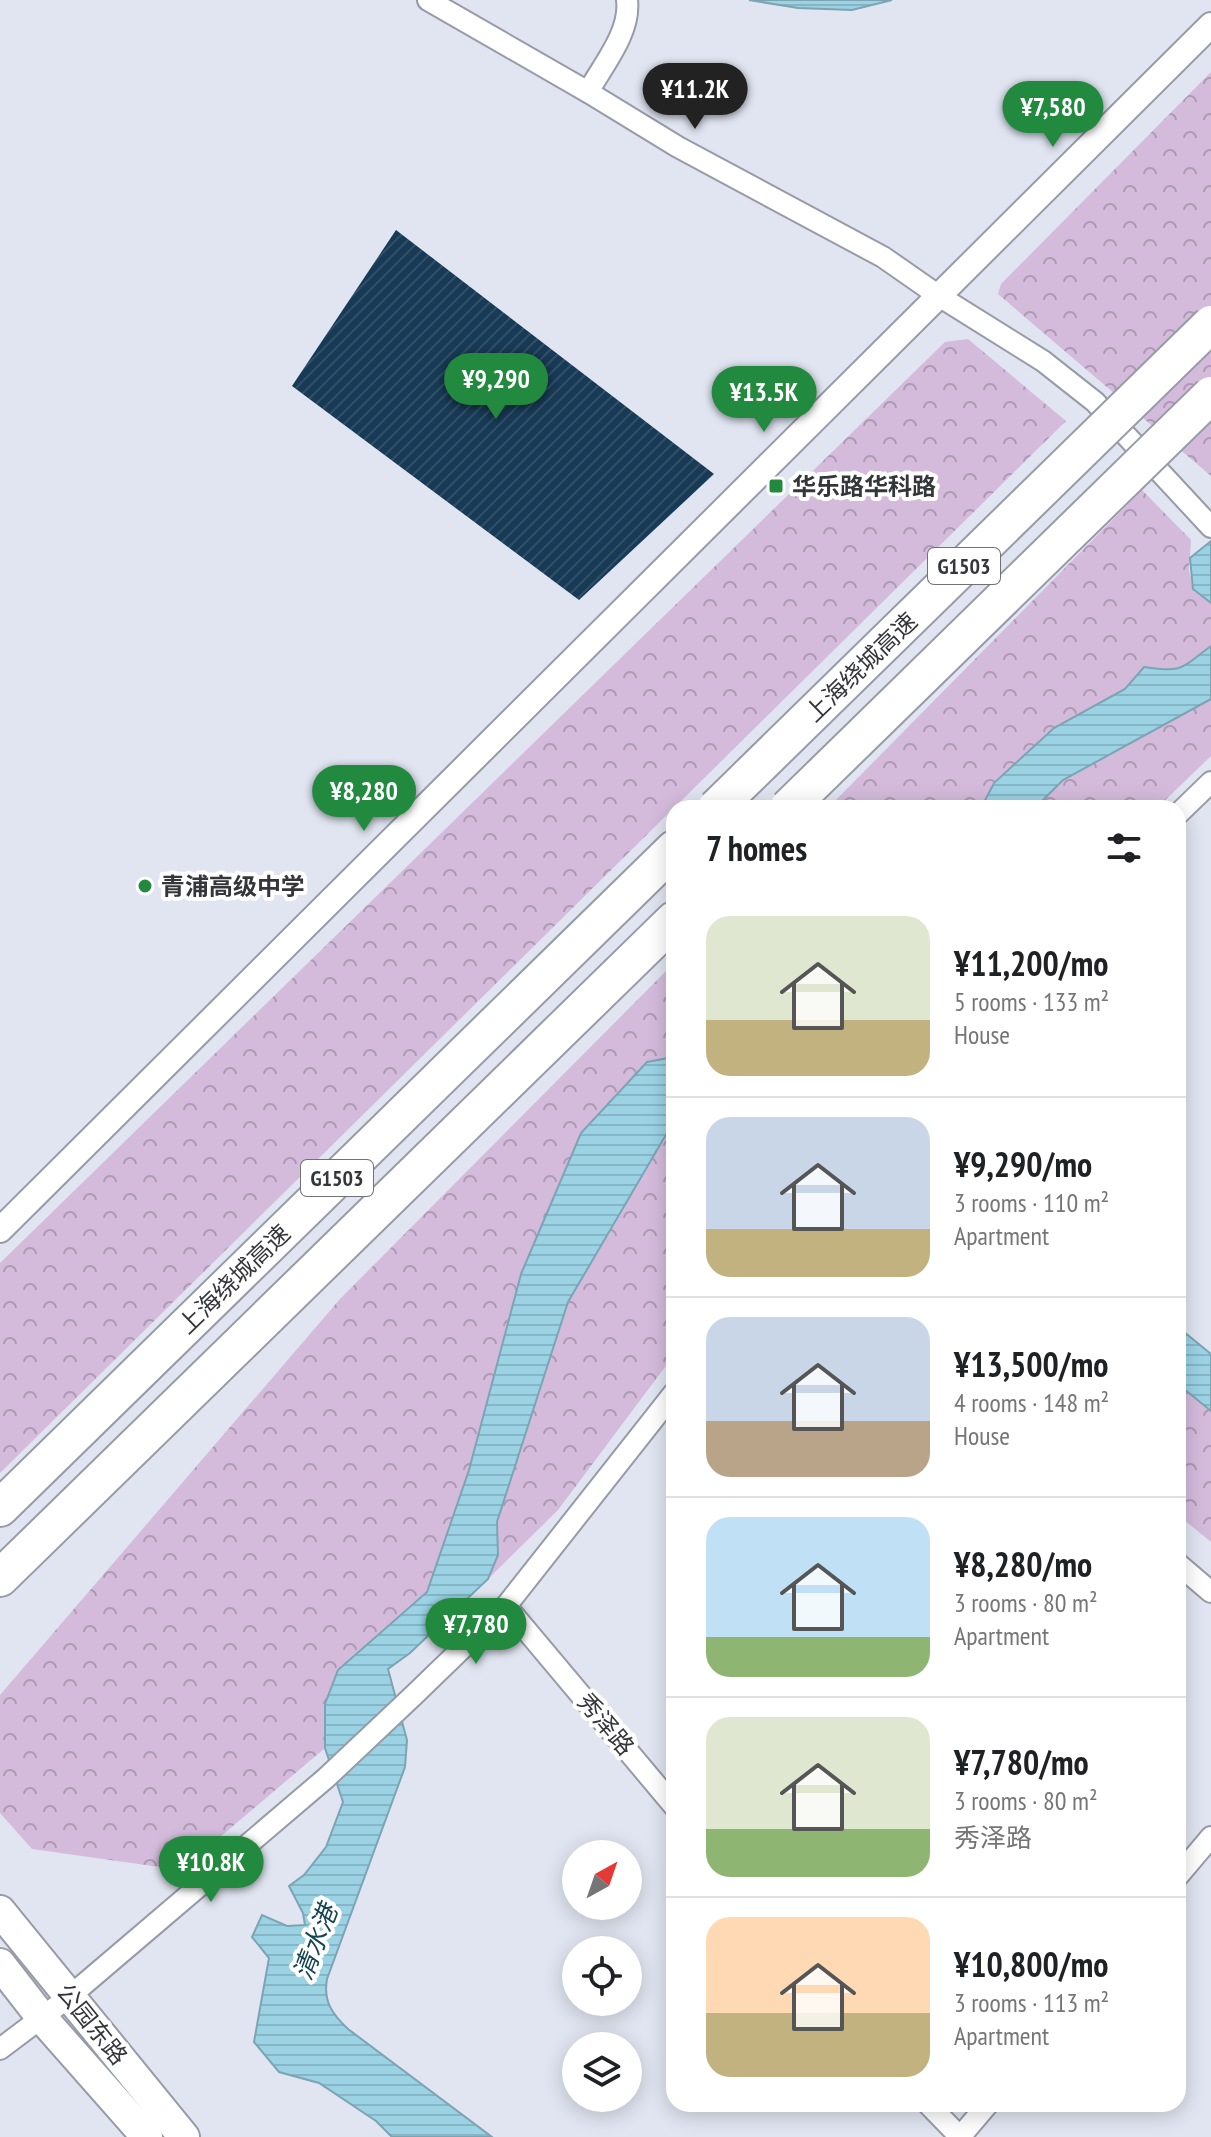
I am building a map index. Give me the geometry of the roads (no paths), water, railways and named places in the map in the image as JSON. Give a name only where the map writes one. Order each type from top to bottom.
[{"type":"highway","name":"上海绕城高速","points":[[724,800],[1211,324]]},
{"type":"highway","name":"上海绕城高速","points":[[796,800],[1211,395]]},
{"type":"highway","name":"上海绕城高速","points":[[0,1508],[666,857]]},
{"type":"highway","name":"上海绕城高速","points":[[0,1578],[666,928]]},
{"type":"main road","name":"公园东路","points":[[0,1911],[58,2006],[147,2137]]},
{"type":"main road","name":"公园东路","points":[[0,1964],[58,2006],[184,2137]]},
{"type":"street","points":[[428,0],[678,147],[883,257],[1043,361],[1095,402],[1211,527]]},
{"type":"street","points":[[588,92],[623,29],[628,11],[627,0]]},
{"type":"street","points":[[0,1230],[1205,30]]},
{"type":"street","points":[[1186,806],[1211,782]]},
{"type":"street","points":[[0,2049],[58,2006],[326,1778],[506,1606],[666,1403]]},
{"type":"street","points":[[1186,1571],[1211,1592]]},
{"type":"street","name":"秀泽路","points":[[506,1606],[666,1796]]},
{"type":"street","points":[[1186,1867],[1211,1837]]},
{"type":"street","points":[[936,2112],[960,2137],[981,2112]]},
{"type":"water","points":[[749,0],[892,0],[852,10],[798,8]]},
{"type":"water","points":[[1211,541],[1211,603],[1193,589],[1190,558]]},
{"type":"water","points":[[1211,646],[1211,699],[1063,780],[1043,800],[985,800],[994,783],[1054,728],[1125,689],[1144,667],[1174,669]]},
{"type":"water","name":"清水港","points":[[666,1058],[666,1135],[568,1302],[497,1522],[498,1555],[488,1579],[410,1653],[388,1669],[407,1740],[405,1767],[327,1979],[328,2001],[348,2029],[492,2137],[392,2137],[376,2121],[319,2083],[279,2072],[254,2042],[269,1958],[252,1937],[262,1915],[287,1926],[305,1925],[303,1913],[289,1886],[304,1875],[326,1847],[343,1802],[325,1748],[325,1704],[338,1670],[427,1592],[469,1470],[521,1274],[581,1133],[647,1062]]},
{"type":"water","points":[[1186,1334],[1211,1354],[1211,1411],[1186,1391]]},
{"type":"place","name":"华乐路华科路","points":[[776,486]]},
{"type":"place","name":"青浦高级中学","points":[[145,886]]}]
